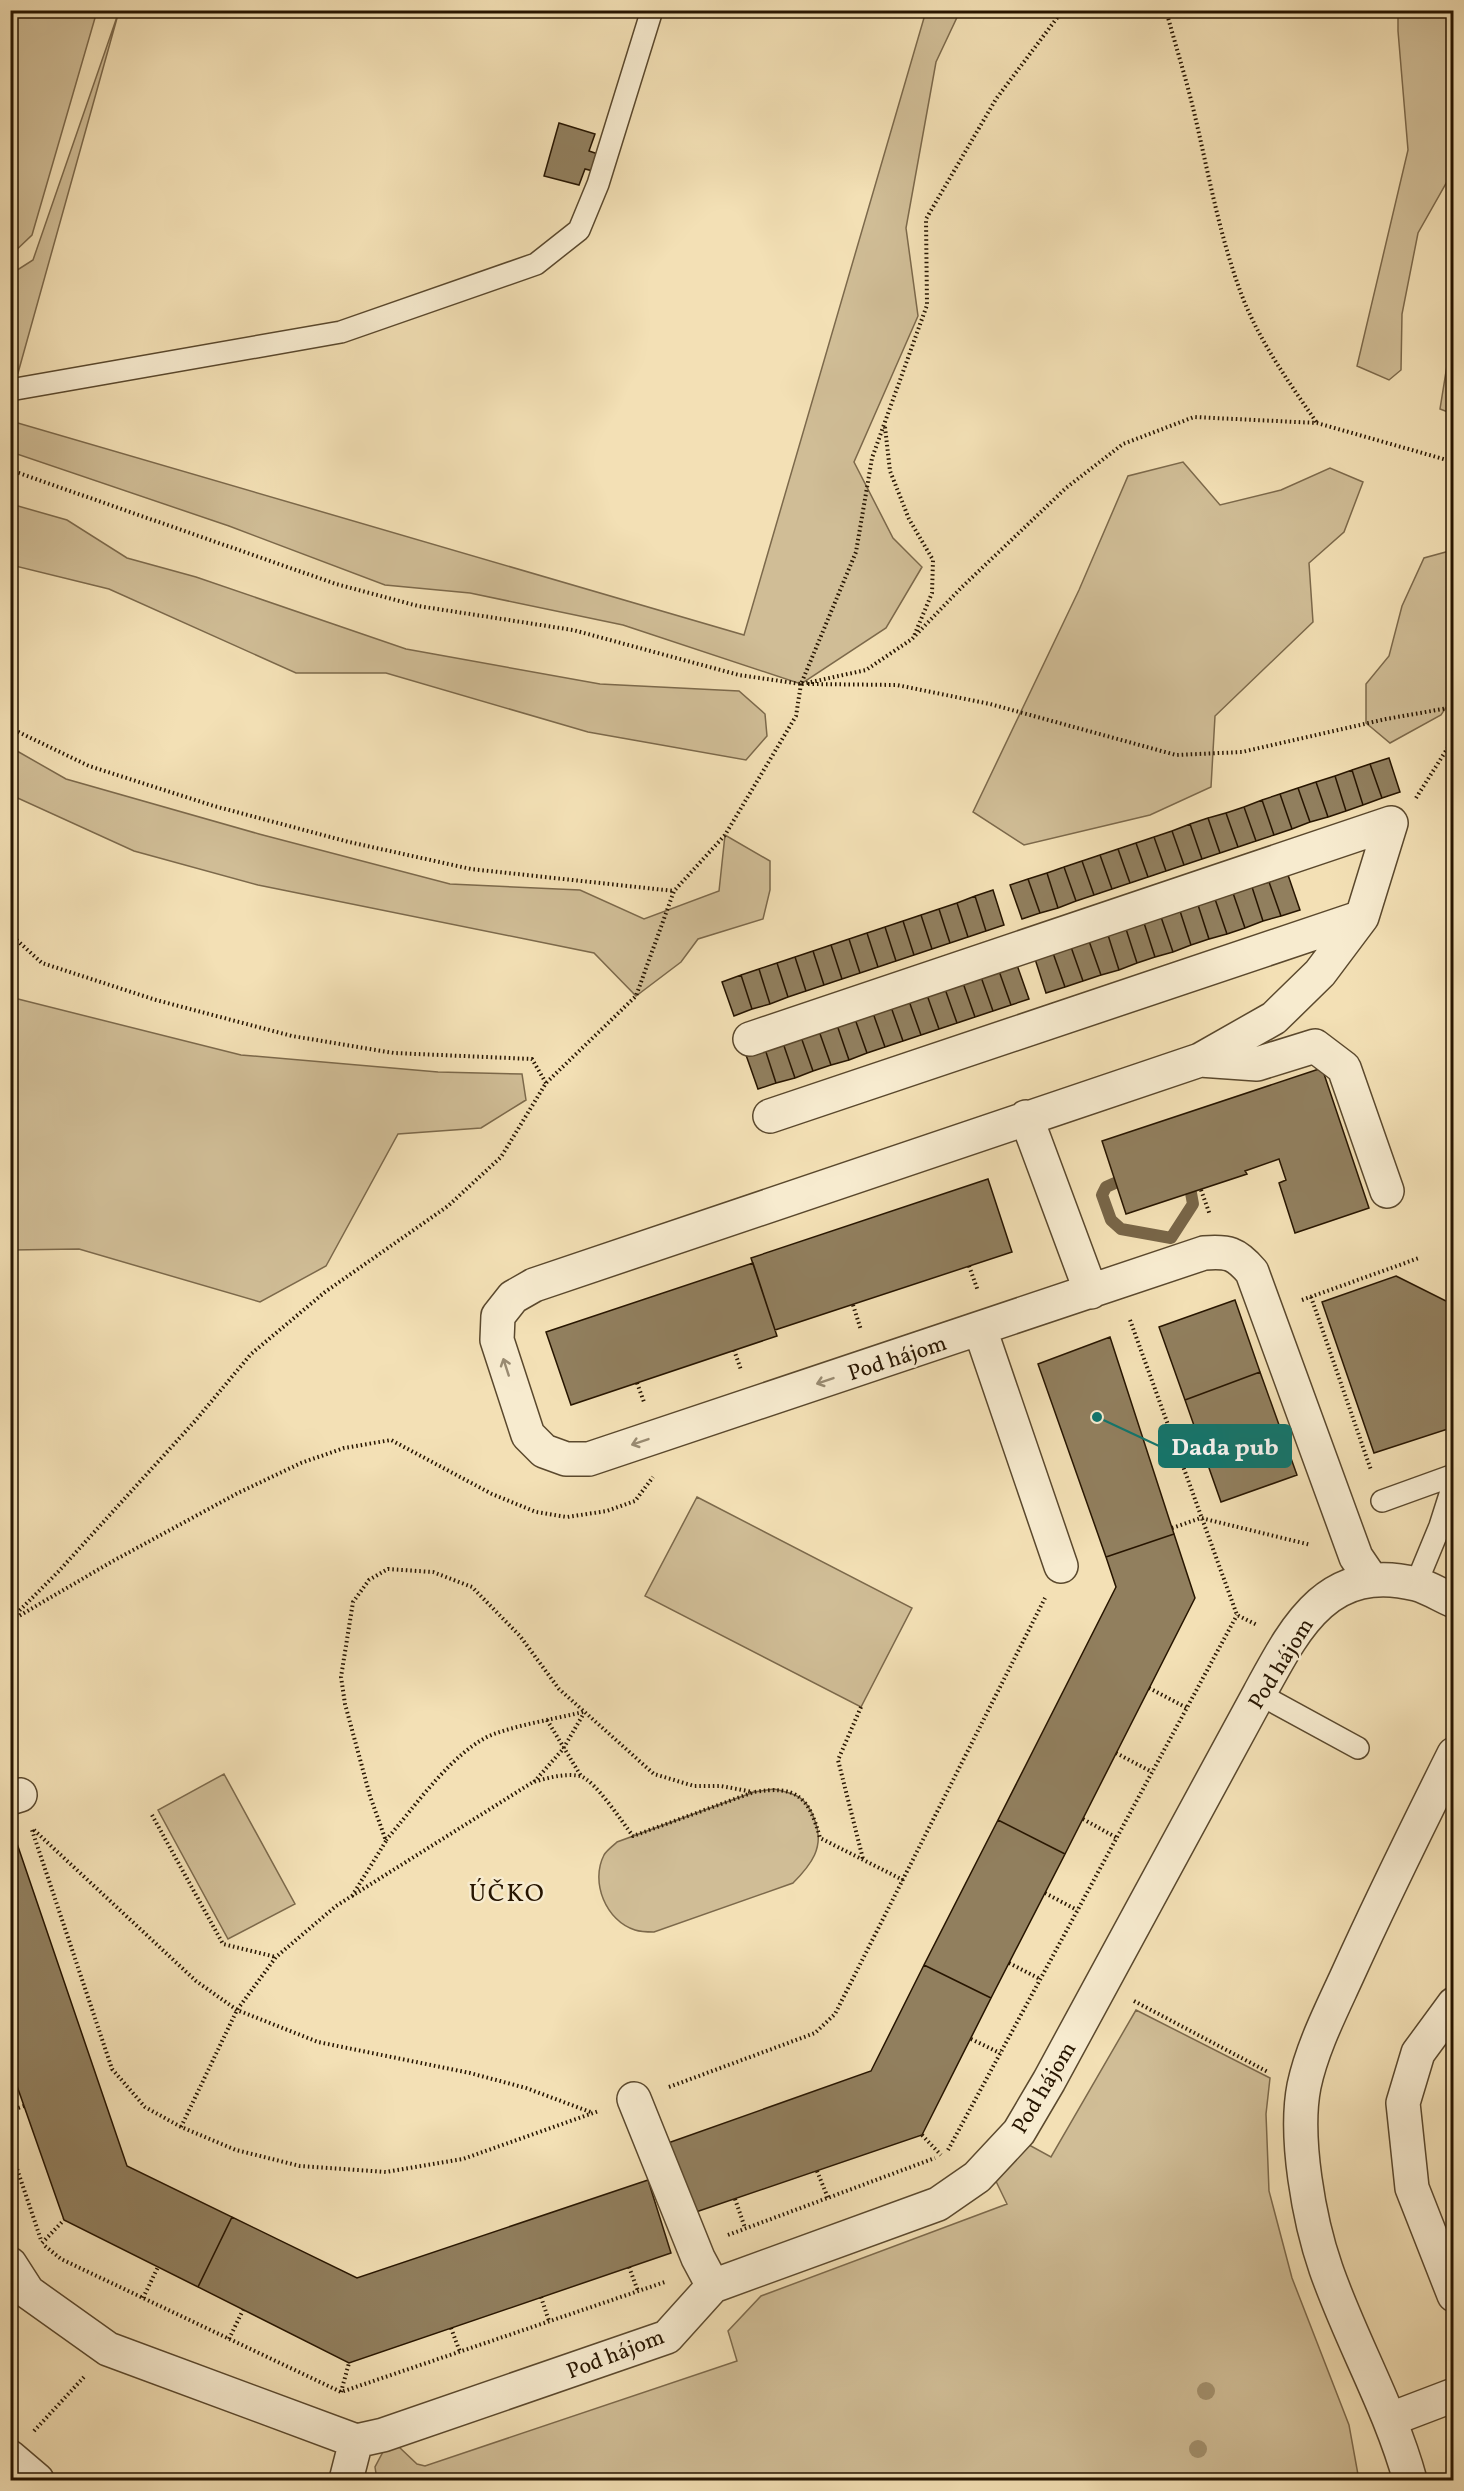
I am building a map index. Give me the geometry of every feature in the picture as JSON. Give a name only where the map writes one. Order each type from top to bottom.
[{"type":"street","points":[[1200,1060],[1274,1018],[1320,973],[1362,917],[1391,823]]},
{"type":"street","points":[[750,1039],[1391,823]]},
{"type":"street","points":[[770,1116],[1362,917]]},
{"type":"street","points":[[1200,1060],[1257,1064],[1315,1046],[1344,1068],[1388,1191]]},
{"type":"street","name":"Pod hájom","points":[[1200,1060],[534,1285],[513,1297],[498,1316],[497,1340],[528,1434],[544,1451],[566,1459],[589,1459],[1204,1253],[1223,1252],[1240,1258],[1252,1272],[1364,1568]]},
{"type":"street","points":[[1026,1117],[1091,1292]]},
{"type":"street","points":[[981,1329],[1060,1566]]},
{"type":"street","name":"Pod hájom","points":[[1364,1568],[1416,1584],[1454,1601]]},
{"type":"street","name":"Pod hájom","points":[[356,2441],[383,2434],[667,2337],[713,2286],[938,2204],[977,2177],[1019,2132],[1289,1641],[1307,1616],[1364,1568]]},
{"type":"street","points":[[1410,2481],[1390,2419],[1326,2269],[1311,2212],[1300,2135],[1304,2086],[1321,2034],[1375,1913],[1454,1754]]},
{"type":"street","points":[[1454,2004],[1418,2053],[1403,2103],[1412,2188],[1454,2295]]},
{"type":"street","points":[[634,2099],[698,2258],[713,2286]]},
{"type":"street","points":[[10,2264],[28,2292],[108,2349],[356,2441],[346,2481]]},
{"type":"street","points":[[1390,2419],[1454,2395]]},
{"type":"street","points":[[11,2457],[37,2481]]},
{"type":"lane","points":[[10,390],[341,332],[536,264],[579,230],[598,184],[652,10]]},
{"type":"lane","points":[[1382,1502],[1454,1475]]},
{"type":"lane","points":[[1416,1584],[1440,1526],[1454,1482]]},
{"type":"lane","points":[[1259,1694],[1358,1748]]},
{"type":"path","points":[[10,1620],[75,1555],[195,1421],[251,1354],[325,1292],[448,1206],[501,1157],[546,1083],[636,996],[674,891],[724,835],[796,716],[801,684],[856,552],[872,458],[927,306],[926,219],[996,99],[1063,10]]},
{"type":"path","points":[[1166,10],[1194,111],[1220,223],[1245,302],[1275,361],[1317,423]]},
{"type":"path","points":[[801,684],[866,670],[912,639],[962,587],[1066,488],[1123,444],[1194,417],[1317,423],[1454,462]]},
{"type":"path","points":[[885,423],[890,471],[909,519],[933,560],[933,593],[912,639]]},
{"type":"path","points":[[10,470],[336,584],[418,606],[573,630],[739,675],[801,684],[897,685],[990,704],[1176,754],[1242,752],[1386,719],[1454,707]]},
{"type":"path","points":[[10,728],[89,766],[214,806],[349,842],[471,869],[674,891]]},
{"type":"path","points":[[1391,823],[1418,796],[1454,738]]},
{"type":"path","points":[[10,934],[42,963],[156,1000],[292,1036],[394,1053],[532,1059],[546,1083]]},
{"type":"path","points":[[1267,1312],[1419,1258]]},
{"type":"path","points":[[1311,1297],[1371,1470]]},
{"type":"path","points":[[1130,1320],[1237,1615],[1289,1641]]},
{"type":"path","points":[[10,1620],[238,1493],[301,1463],[344,1448],[392,1440],[492,1494],[536,1512],[567,1517],[607,1511],[635,1500],[649,1483],[660,1464],[656,1436]]},
{"type":"path","points":[[1172,1528],[1201,1518],[1364,1568]]},
{"type":"path","points":[[594,2113],[526,2088],[470,2073],[318,2042],[237,2010],[196,1981],[31,1828],[112,2069],[145,2107],[181,2127],[236,2150],[300,2166],[386,2172],[463,2159],[634,2099],[815,2033],[834,2014],[1060,1566]]},
{"type":"path","points":[[386,1840],[345,1704],[341,1677],[353,1602],[369,1580],[388,1569],[434,1572],[472,1587],[520,1636],[559,1689],[654,1774],[694,1786],[721,1786],[754,1792]]},
{"type":"path","points":[[1149,1688],[1187,1708]]},
{"type":"path","points":[[861,1707],[838,1760],[863,1860]]},
{"type":"path","points":[[351,1897],[386,1840],[438,1778],[461,1755],[492,1735],[584,1712]]},
{"type":"path","points":[[181,2127],[237,2010],[276,1957],[336,1906],[533,1782],[563,1749],[584,1712]]},
{"type":"path","points":[[547,1720],[581,1776],[596,1789],[633,1836],[754,1792],[774,1789],[792,1793],[808,1803],[820,1838],[903,1880]]},
{"type":"path","points":[[1116,1753],[1152,1772]]},
{"type":"path","points":[[533,1782],[558,1775],[581,1776]]},
{"type":"path","points":[[152,1815],[223,1944],[276,1957]]},
{"type":"path","points":[[1083,1818],[1117,1838]]},
{"type":"path","points":[[1045,1893],[1077,1910]]},
{"type":"path","points":[[1009,1963],[1040,1979]]},
{"type":"path","points":[[1102,1984],[1275,2076]]},
{"type":"path","points":[[971,2039],[1000,2053]]},
{"type":"path","points":[[10,2111],[24,2106]]},
{"type":"path","points":[[922,2135],[941,2156]]},
{"type":"path","points":[[817,2171],[828,2198]]},
{"type":"path","points":[[735,2199],[745,2228]]},
{"type":"path","points":[[42,2243],[64,2220]]},
{"type":"path","points":[[143,2298],[158,2267]]},
{"type":"path","points":[[629,2267],[638,2291]]},
{"type":"path","points":[[541,2297],[549,2321]]},
{"type":"path","points":[[229,2339],[243,2310]]},
{"type":"path","points":[[451,2328],[460,2352]]},
{"type":"path","points":[[11,2457],[108,2349]]},
{"type":"path","points":[[341,2392],[349,2363]]},
{"type":"shaded area","points":[[11,10],[97,11],[32,235],[11,255]]},
{"type":"shaded area","points":[[119,11],[18,373],[11,371],[11,274],[33,260]]},
{"type":"shaded area","points":[[926,11],[960,11],[936,62],[906,228],[918,316],[854,462],[893,538],[922,567],[886,628],[801,684],[623,625],[470,593],[385,585],[229,526],[11,452],[11,421],[744,635]]},
{"type":"shaded area","points":[[1398,11],[1453,11],[1454,182],[1448,180],[1418,233],[1402,314],[1401,370],[1389,380],[1357,366],[1408,150]]},
{"type":"shaded area","points":[[1453,328],[1453,414],[1440,409]]},
{"type":"shaded area","points":[[1183,462],[1220,505],[1281,490],[1330,468],[1363,482],[1344,532],[1309,563],[1313,622],[1215,716],[1211,787],[1150,815],[1024,845],[973,812],[1079,590],[1128,476]]},
{"type":"shaded area","points":[[11,504],[67,520],[127,558],[196,577],[406,649],[600,684],[739,691],[765,714],[767,736],[746,760],[588,732],[386,673],[296,673],[109,589],[11,565]]},
{"type":"shaded area","points":[[1453,550],[1453,697],[1441,715],[1390,743],[1366,723],[1366,684],[1389,656],[1402,606],[1424,558]]},
{"type":"shaded area","points":[[10,747],[66,779],[259,834],[450,884],[580,890],[644,919],[719,891],[725,835],[770,861],[770,890],[763,919],[698,939],[681,962],[636,996],[594,953],[258,885],[134,851],[11,795]]},
{"type":"shaded area","points":[[10,997],[241,1055],[438,1072],[522,1074],[526,1100],[481,1128],[398,1134],[326,1266],[260,1302],[79,1249],[11,1250]]},
{"type":"shaded area","points":[[697,1497],[912,1608],[861,1707],[645,1596]]},
{"type":"shaded area","points":[[224,1774],[295,1904],[228,1939],[158,1810]]},
{"type":"shaded area","points":[[774,1789],[795,1795],[805,1802],[818,1830],[817,1847],[811,1862],[793,1883],[654,1932],[637,1931],[625,1925],[609,1909],[600,1888],[600,1866],[605,1853],[617,1842],[754,1792]]},
{"type":"shaded area","points":[[1136,2010],[1270,2078],[1266,2114],[1269,2191],[1292,2278],[1349,2425],[1359,2480],[377,2480],[375,2467],[384,2450],[398,2446],[417,2464],[425,2466],[737,2361],[728,2331],[761,2296],[1007,2204],[991,2171],[1020,2140],[1051,2157]]},
{"type":"building","points":[[559,123],[595,134],[589,151],[598,154],[593,171],[585,169],[579,185],[544,176]]},
{"type":"building","points":[[1389,758],[1400,792],[1382,798],[1370,764]]},
{"type":"building","points":[[1370,764],[1382,798],[1363,805],[1352,770]]},
{"type":"building","points":[[1352,770],[1363,805],[1346,811],[1335,776]]},
{"type":"building","points":[[1335,776],[1346,811],[1328,817],[1316,782]]},
{"type":"building","points":[[1316,782],[1328,817],[1310,822],[1298,788]]},
{"type":"building","points":[[1298,788],[1310,822],[1292,829],[1280,794]]},
{"type":"building","points":[[1280,794],[1292,829],[1274,835],[1262,800]]},
{"type":"building","points":[[1262,800],[1274,835],[1256,841],[1244,807]]},
{"type":"building","points":[[1244,807],[1256,841],[1238,847],[1226,813]]},
{"type":"building","points":[[1226,813],[1238,847],[1220,853],[1208,818]]},
{"type":"building","points":[[1208,818],[1220,853],[1202,859],[1190,824]]},
{"type":"building","points":[[1190,824],[1202,859],[1184,865],[1172,831]]},
{"type":"building","points":[[1172,831],[1184,865],[1166,871],[1154,837]]},
{"type":"building","points":[[1154,837],[1166,871],[1148,877],[1136,843]]},
{"type":"building","points":[[1136,843],[1148,877],[1130,883],[1118,849]]},
{"type":"building","points":[[1118,849],[1130,883],[1112,889],[1100,855]]},
{"type":"building","points":[[1100,855],[1112,889],[1094,895],[1082,861]]},
{"type":"building","points":[[1082,861],[1094,895],[1076,901],[1064,867]]},
{"type":"building","points":[[1064,867],[1076,901],[1058,908],[1047,873]]},
{"type":"building","points":[[1047,873],[1058,908],[1040,913],[1028,879]]},
{"type":"building","points":[[1288,875],[1300,910],[1281,916],[1269,882]]},
{"type":"building","points":[[1028,879],[1040,913],[1022,919],[1010,885]]},
{"type":"building","points":[[1269,882],[1281,916],[1263,921],[1252,887]]},
{"type":"building","points":[[1252,887],[1263,921],[1245,928],[1233,893]]},
{"type":"building","points":[[993,890],[1004,925],[986,931],[975,896]]},
{"type":"building","points":[[1233,893],[1245,928],[1227,934],[1215,899]]},
{"type":"building","points":[[975,896],[986,931],[968,937],[957,903]]},
{"type":"building","points":[[1215,899],[1227,934],[1209,939],[1198,905]]},
{"type":"building","points":[[957,903],[968,937],[950,943],[939,909]]},
{"type":"building","points":[[1198,905],[1209,939],[1191,945],[1180,911]]},
{"type":"building","points":[[939,909],[950,943],[932,949],[921,915]]},
{"type":"building","points":[[1180,911],[1191,945],[1173,952],[1161,917]]},
{"type":"building","points":[[921,915],[932,949],[914,955],[903,921]]},
{"type":"building","points":[[1161,917],[1173,952],[1155,957],[1144,923]]},
{"type":"building","points":[[903,921],[914,955],[896,961],[885,927]]},
{"type":"building","points":[[1144,923],[1155,957],[1137,963],[1126,929]]},
{"type":"building","points":[[885,927],[896,961],[878,967],[867,933]]},
{"type":"building","points":[[1126,929],[1137,963],[1119,970],[1108,935]]},
{"type":"building","points":[[867,933],[878,967],[860,973],[849,939]]},
{"type":"building","points":[[1108,935],[1119,970],[1101,975],[1089,941]]},
{"type":"building","points":[[849,939],[860,973],[842,979],[831,945]]},
{"type":"building","points":[[1089,941],[1101,975],[1083,981],[1071,947]]},
{"type":"building","points":[[831,945],[842,979],[824,985],[813,951]]},
{"type":"building","points":[[1071,947],[1083,981],[1065,987],[1053,953]]},
{"type":"building","points":[[813,951],[824,985],[806,991],[795,957]]},
{"type":"building","points":[[1053,953],[1065,987],[1046,993],[1035,959]]},
{"type":"building","points":[[795,957],[806,991],[788,997],[777,963]]},
{"type":"building","points":[[777,963],[788,997],[770,1004],[759,969]]},
{"type":"building","points":[[1017,965],[1029,999],[1011,1005],[999,971]]},
{"type":"building","points":[[759,969],[770,1004],[752,1009],[741,975]]},
{"type":"building","points":[[999,971],[1011,1005],[993,1011],[981,977]]},
{"type":"building","points":[[741,975],[752,1009],[734,1016],[722,982]]},
{"type":"building","points":[[981,977],[993,1011],[975,1017],[963,983]]},
{"type":"building","points":[[963,983],[975,1017],[957,1023],[945,989]]},
{"type":"building","points":[[945,989],[957,1023],[939,1029],[927,995]]},
{"type":"building","points":[[927,995],[939,1029],[921,1035],[909,1001]]},
{"type":"building","points":[[909,1001],[921,1035],[903,1041],[891,1007]]},
{"type":"building","points":[[891,1007],[903,1041],[885,1047],[873,1013]]},
{"type":"building","points":[[873,1013],[885,1047],[867,1053],[855,1019]]},
{"type":"building","points":[[855,1019],[867,1053],[849,1060],[837,1025]]},
{"type":"building","points":[[837,1025],[849,1060],[831,1065],[819,1031]]},
{"type":"building","points":[[819,1031],[831,1065],[813,1071],[801,1037]]},
{"type":"building","points":[[801,1037],[813,1071],[795,1078],[783,1043]]},
{"type":"building","points":[[783,1043],[795,1078],[776,1083],[765,1049]]},
{"type":"building","points":[[765,1049],[776,1083],[758,1089],[746,1055]]},
{"type":"building","points":[[1322,1068],[1369,1208],[1295,1233],[1279,1183],[1286,1180],[1279,1159],[1245,1171],[1247,1174],[1126,1214],[1102,1141]]},
{"type":"building","points":[[988,1179],[1012,1252],[775,1330],[751,1258]]},
{"type":"building","points":[[753,1263],[777,1336],[571,1405],[546,1332]]},
{"type":"building","points":[[1396,1276],[1454,1305],[1454,1427],[1374,1453],[1322,1302]]},
{"type":"building","points":[[1235,1300],[1260,1372],[1185,1400],[1159,1327]]},
{"type":"building","points":[[1110,1337],[1174,1534],[1106,1557],[1038,1364]]},
{"type":"building","points":[[1260,1372],[1297,1475],[1221,1502],[1185,1400]]},
{"type":"building","points":[[1174,1534],[1195,1598],[1065,1854],[998,1820],[1116,1587],[1106,1557]]},
{"type":"building","points":[[998,1820],[1065,1854],[991,1998],[924,1965]]},
{"type":"building","points":[[10,1823],[127,2166],[232,2217],[198,2287],[64,2220],[10,2066]]},
{"type":"building","points":[[924,1965],[991,1998],[922,2135],[693,2213],[668,2143],[871,2071]]},
{"type":"building","points":[[648,2180],[671,2253],[349,2363],[198,2287],[232,2217],[357,2278]]},
{"type":"waterway","points":[[1115,1183],[1106,1187],[1102,1195],[1111,1220],[1121,1229],[1171,1238],[1193,1204],[1191,1193]]},
{"type":"place","name":"Dada pub","points":[[1097,1417]]},
{"type":"district","name":"ÚČKO","points":[[507,1892]]}]
